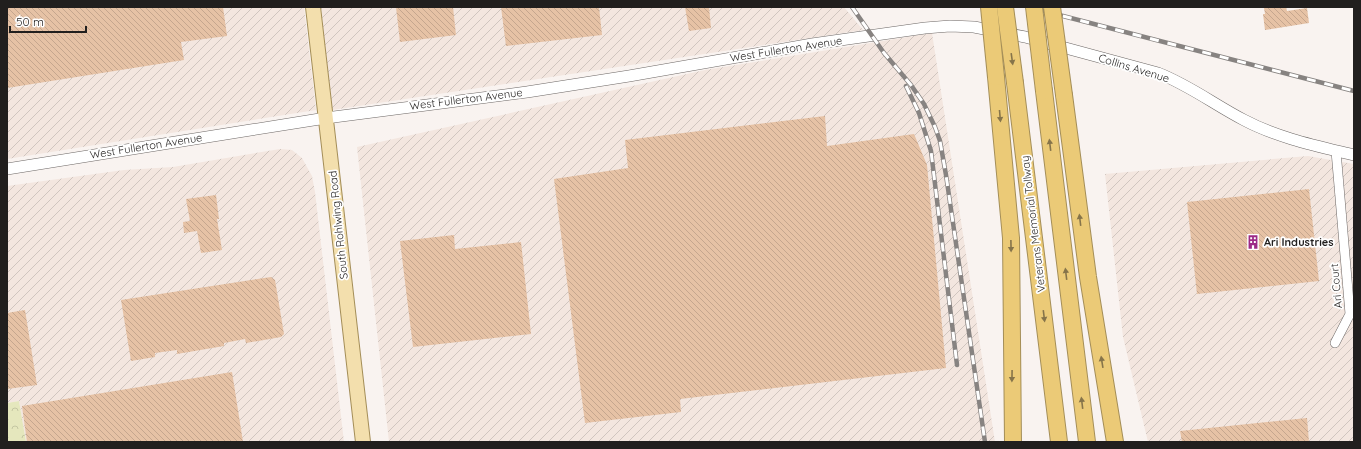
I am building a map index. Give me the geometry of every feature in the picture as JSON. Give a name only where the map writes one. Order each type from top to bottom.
[{"type":"highway","points":[[989,7],[1011,238],[1013,442]]},
{"type":"highway","name":"Veterans Memorial Tollway","points":[[1005,7],[1059,442]]},
{"type":"highway","points":[[1034,7],[1087,442]]},
{"type":"highway","points":[[1052,7],[1088,277],[1115,442]]},
{"type":"main road","name":"South Rohlwing Road","points":[[313,7],[363,442]]},
{"type":"street","name":"Collins Avenue","points":[[925,28],[950,26],[974,27],[1025,37],[1158,73],[1174,79],[1242,120],[1262,129],[1289,138],[1354,155]]},
{"type":"street","name":"West Fullerton Avenue","points":[[7,169],[326,118],[527,92],[812,44],[925,28]]},
{"type":"street","name":"Ari Court","points":[[1335,343],[1350,314],[1336,151]]},
{"type":"shaded area","points":[[7,7],[304,7],[316,110],[7,159]]},
{"type":"shaded area","points":[[321,7],[844,7],[863,30],[332,110]]},
{"type":"shaded area","points":[[932,33],[995,442],[389,442],[357,147],[705,70]]},
{"type":"shaded area","points":[[280,149],[292,150],[302,158],[312,176],[344,442],[26,442],[19,401],[7,403],[7,186],[124,170],[173,167]]},
{"type":"shaded area","points":[[1308,156],[1354,164],[1354,442],[1148,442],[1123,337],[1105,174]]},
{"type":"green space","points":[[19,401],[26,442],[7,442],[7,403]]},
{"type":"building","points":[[7,7],[223,7],[227,36],[181,42],[184,60],[7,88]]},
{"type":"building","points":[[396,7],[453,7],[456,35],[400,42]]},
{"type":"building","points":[[501,7],[599,7],[602,35],[506,46]]},
{"type":"building","points":[[685,7],[709,7],[711,28],[689,31]]},
{"type":"building","points":[[1286,7],[1287,11],[1307,8],[1309,23],[1265,30],[1263,14],[1265,14],[1264,8]]},
{"type":"building","points":[[825,116],[827,146],[914,134],[927,165],[946,368],[680,399],[681,412],[585,423],[554,179],[628,168],[625,140]]},
{"type":"building","name":"Ari Industries","points":[[1309,189],[1319,281],[1197,294],[1187,202]]},
{"type":"building","points":[[216,195],[219,219],[217,219],[222,250],[201,253],[197,231],[184,233],[183,222],[190,221],[186,199]]},
{"type":"building","points":[[454,235],[455,249],[521,242],[531,334],[413,347],[400,241]]},
{"type":"building","points":[[271,277],[275,280],[284,334],[281,337],[246,343],[245,339],[224,343],[224,346],[177,354],[177,350],[155,353],[155,357],[131,361],[121,300]]},
{"type":"building","points":[[25,310],[37,385],[7,389],[7,313]]},
{"type":"building","points":[[232,372],[243,442],[27,442],[22,406]]},
{"type":"building","points":[[1307,418],[1309,442],[1182,442],[1180,431]]},
{"type":"railway","points":[[852,7],[884,53],[911,85],[924,104],[940,141],[985,442]]},
{"type":"railway","points":[[1028,7],[1354,91]]},
{"type":"railway","points":[[906,86],[919,113],[931,151],[957,365]]},
{"type":"place","name":"Ari Industries","points":[[1253,242]]}]
